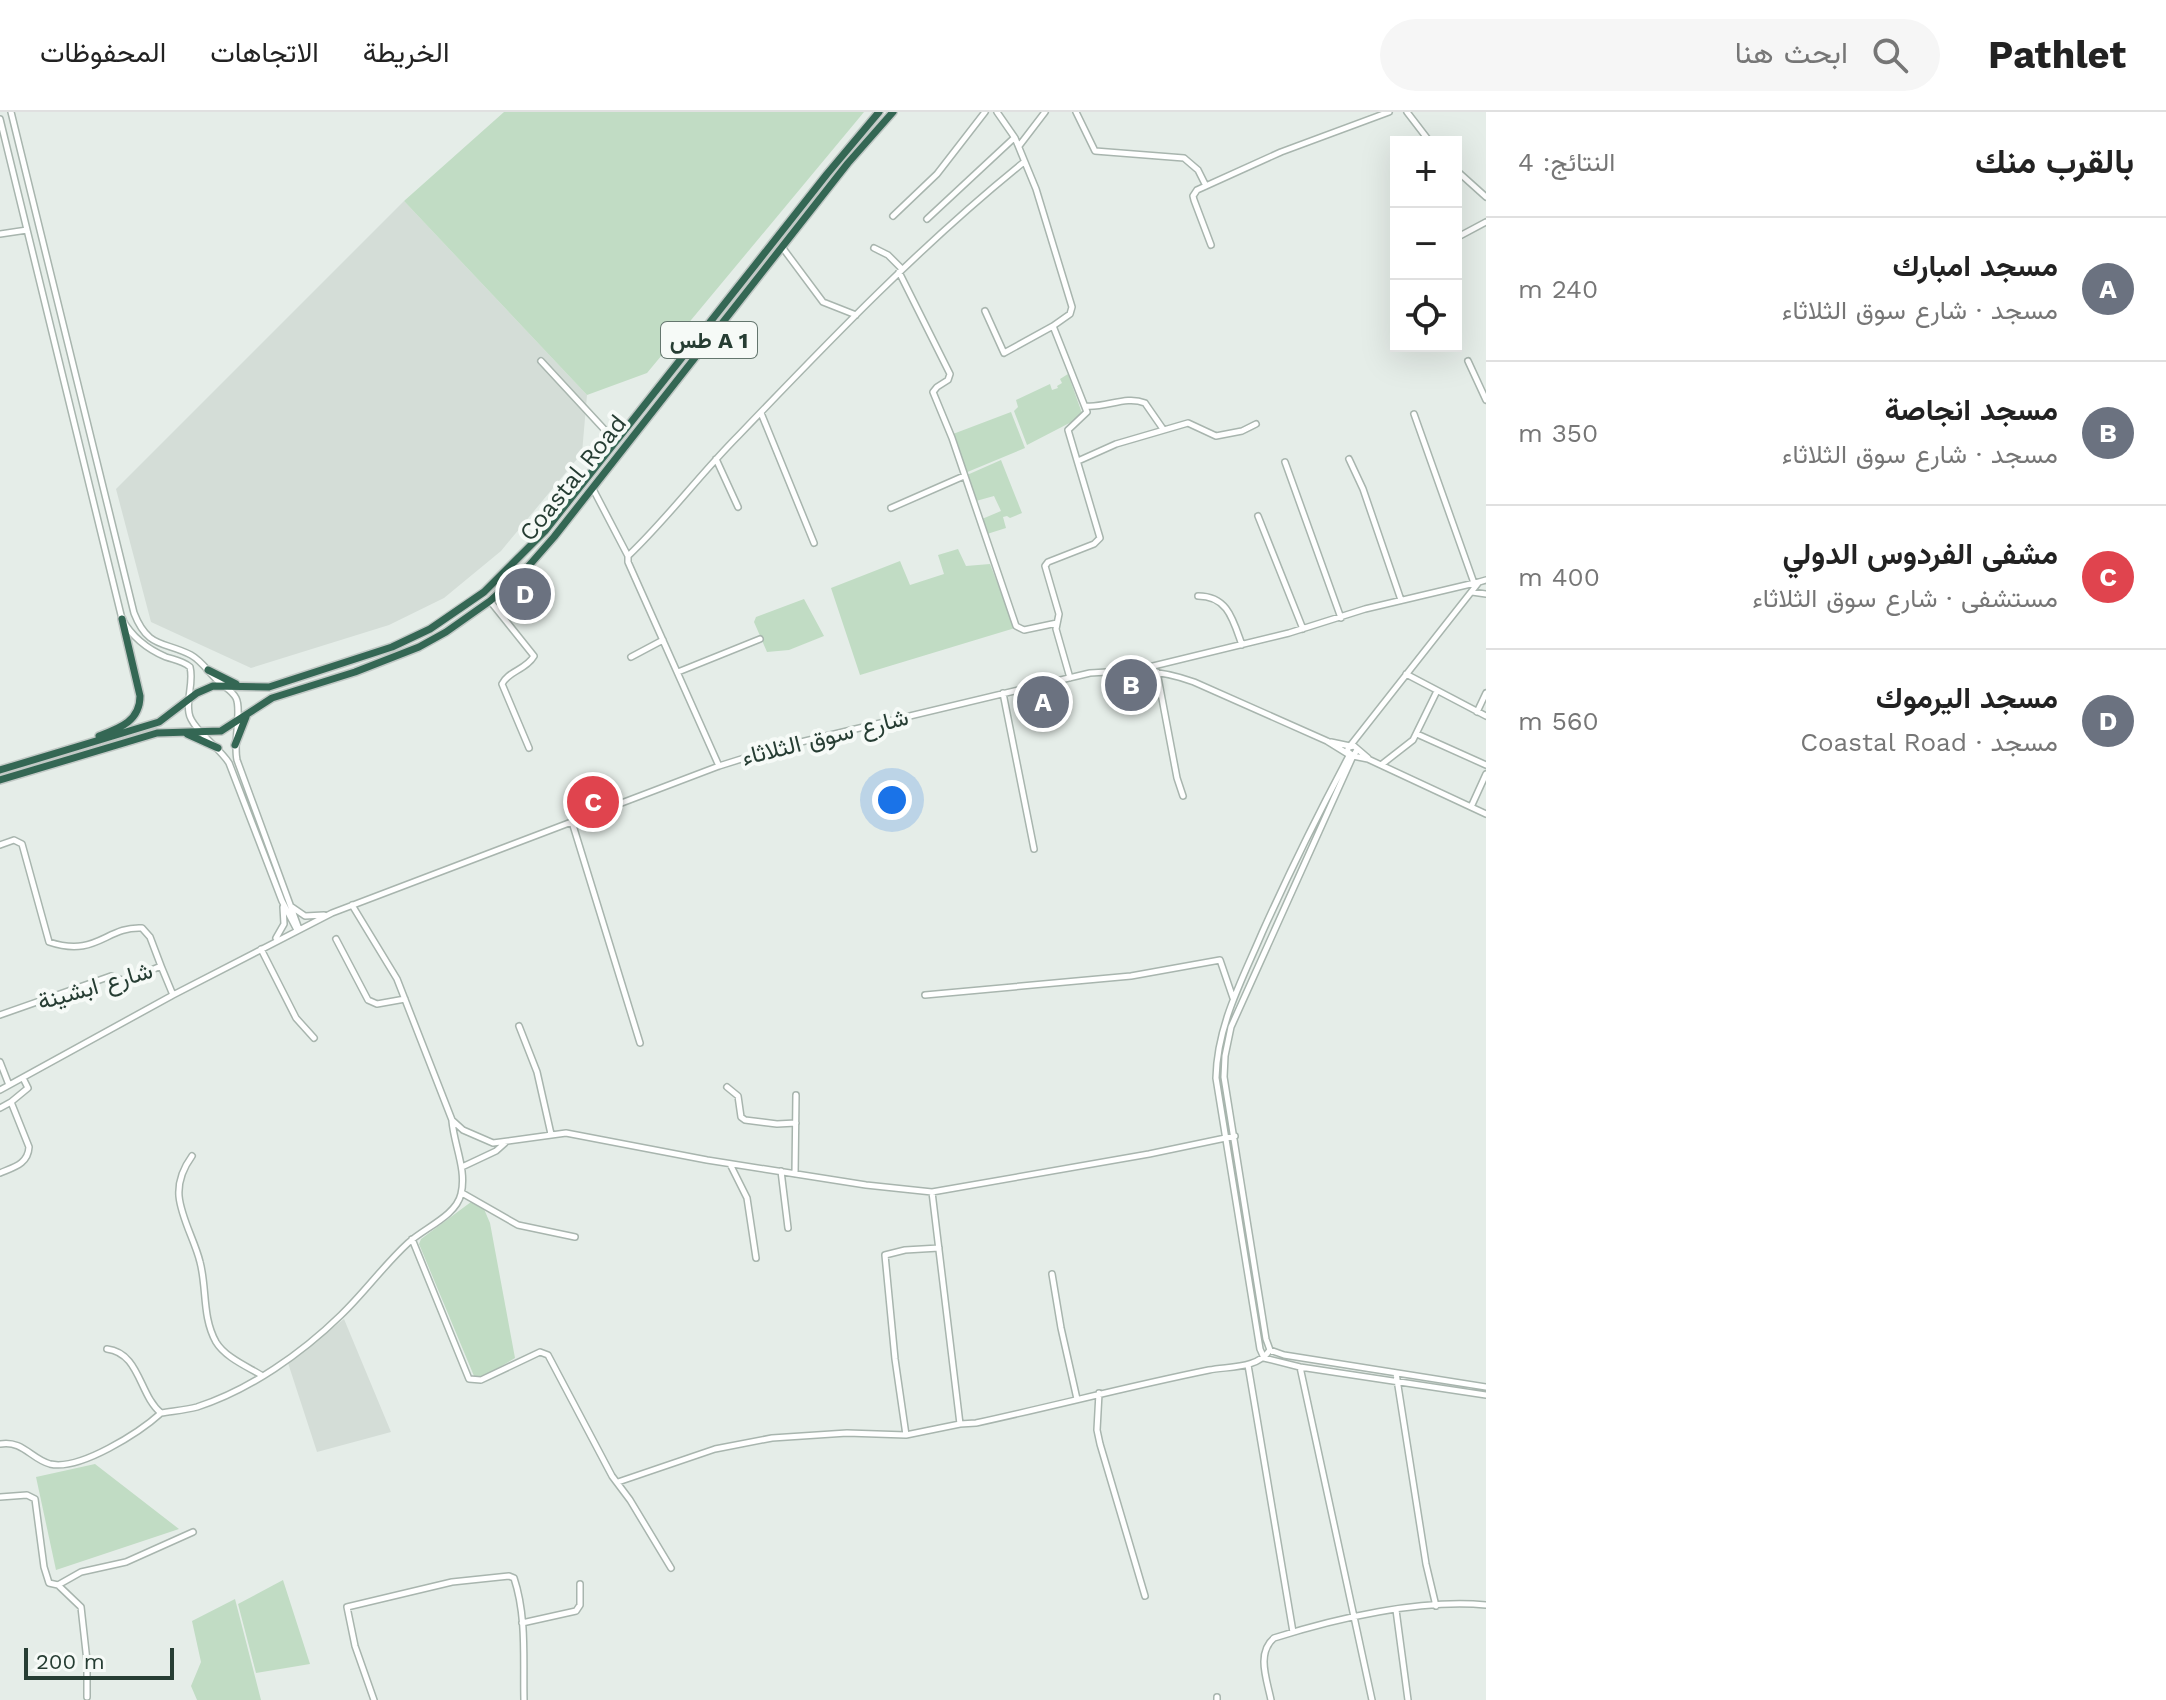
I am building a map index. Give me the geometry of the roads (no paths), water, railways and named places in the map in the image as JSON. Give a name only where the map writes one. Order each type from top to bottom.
[{"type":"highway","name":"Coastal Road","points":[[0,770],[159,722],[204,689],[222,685],[269,687],[392,647],[430,629],[484,592],[518,561],[561,512],[879,112]]},
{"type":"highway","name":"Coastal Road","points":[[0,780],[157,733],[221,731],[272,698],[355,672],[419,647],[490,601],[526,569],[593,489],[848,163],[893,112]]},
{"type":"highway","points":[[649,398],[658,406]]},
{"type":"highway","points":[[78,747],[128,723],[138,709],[140,696],[122,619]]},
{"type":"highway","points":[[208,670],[250,688]]},
{"type":"highway","points":[[235,745],[242,724],[252,709]]},
{"type":"highway","points":[[178,730],[218,748]]},
{"type":"street","points":[[11,112],[134,613],[143,630],[155,641],[192,656],[237,699],[237,760],[298,930]]},
{"type":"street","points":[[893,216],[937,174],[985,112]]},
{"type":"street","points":[[985,311],[1004,353],[1053,326],[1070,314],[1072,307],[1036,189],[1015,138],[997,112]]},
{"type":"street","points":[[1019,146],[1045,112]]},
{"type":"street","points":[[1076,112],[1095,151],[1184,158],[1198,170],[1206,186]]},
{"type":"street","points":[[1211,245],[1193,196],[1197,190],[1281,152],[1389,112]]},
{"type":"street","points":[[1407,112],[1425,136]]},
{"type":"street","points":[[0,119],[122,619],[132,634],[146,646],[188,665],[191,672],[189,715],[229,763],[282,901],[298,930]]},
{"type":"street","points":[[927,219],[1015,138]]},
{"type":"street","points":[[628,556],[716,459],[901,270],[979,198],[1024,162]]},
{"type":"street","points":[[1462,175],[1486,197]]},
{"type":"street","points":[[1462,235],[1486,222]]},
{"type":"street","points":[[0,234],[27,230]]},
{"type":"street","points":[[782,247],[823,302],[856,315]]},
{"type":"street","points":[[874,248],[888,255],[901,270],[950,374],[948,380],[933,392],[1016,626],[1024,630],[1058,623]]},
{"type":"street","points":[[1053,326],[1086,406],[1087,415],[1068,430],[1100,538],[1094,544],[1048,562],[1045,566],[1059,614],[1056,629],[1070,678]]},
{"type":"street","points":[[541,361],[615,441]]},
{"type":"street","points":[[1468,361],[1486,400]]},
{"type":"street","points":[[1086,406],[1140,401],[1145,403],[1163,429]]},
{"type":"street","points":[[761,413],[814,543]]},
{"type":"street","points":[[1414,414],[1480,581]]},
{"type":"street","points":[[1078,461],[1105,448],[1191,423],[1216,436],[1242,431],[1256,424]]},
{"type":"street","points":[[716,459],[738,507]]},
{"type":"street","points":[[1349,459],[1367,498],[1401,600]]},
{"type":"street","points":[[1285,462],[1341,618]]},
{"type":"street","points":[[891,508],[964,476]]},
{"type":"street","points":[[593,489],[628,556],[719,766]]},
{"type":"street","points":[[1258,516],[1303,629]]},
{"type":"street","points":[[1350,755],[1347,750],[1480,581]]},
{"type":"street","points":[[1140,669],[1480,581]]},
{"type":"street","points":[[1471,592],[1486,594]]},
{"type":"street","points":[[1198,596],[1212,597],[1226,607],[1242,645]]},
{"type":"street","points":[[490,601],[534,656],[525,667],[506,677],[502,684],[529,748]]},
{"type":"street","points":[[678,672],[760,639]]},
{"type":"street","points":[[631,657],[663,640]]},
{"type":"street","name":"شارع سوق الثلاثاء","points":[[0,1090],[173,995],[332,913],[719,766],[780,747],[1090,673],[1140,669],[1194,682],[1327,741]]},
{"type":"street","points":[[1157,672],[1183,796]]},
{"type":"street","points":[[1406,674],[1486,716]]},
{"type":"street","points":[[1381,765],[1413,740],[1437,691]]},
{"type":"street","points":[[1003,693],[1034,849]]},
{"type":"street","points":[[1477,712],[1486,693]]},
{"type":"street","points":[[1417,734],[1486,765]]},
{"type":"street","points":[[1357,737],[1357,750]]},
{"type":"street","points":[[1327,741],[1350,746],[1368,759]]},
{"type":"street","points":[[1327,741],[1350,755],[1368,759],[1486,814]]},
{"type":"street","points":[[1270,1350],[1248,1251],[1216,1078],[1216,1063],[1233,999],[1276,902],[1312,825],[1350,755],[1357,750]]},
{"type":"street","points":[[1264,1358],[1260,1349],[1235,1136],[1224,1077],[1225,1056],[1231,1027],[1350,755]]},
{"type":"street","points":[[1471,807],[1486,774]]},
{"type":"street","points":[[572,822],[640,1043]]},
{"type":"street","points":[[0,845],[14,840],[22,844],[49,942],[82,947],[137,927],[150,937],[161,966]]},
{"type":"street","points":[[269,944],[283,928],[282,901]]},
{"type":"street","points":[[1276,902],[1285,905]]},
{"type":"street","points":[[0,1444],[18,1444],[47,1463],[58,1464],[96,1455],[132,1436],[161,1413],[196,1407],[226,1395],[307,1345],[412,1239],[451,1210],[462,1193],[462,1167],[452,1120],[405,999],[388,963],[352,905]]},
{"type":"street","points":[[292,907],[308,916],[332,913]]},
{"type":"street","points":[[336,939],[368,1000],[377,1004],[405,999]]},
{"type":"street","points":[[261,949],[296,1018],[314,1038]]},
{"type":"street","points":[[925,995],[1141,975],[1220,960],[1233,999]]},
{"type":"street","name":"شارع ابشينة","points":[[0,1015],[93,981],[111,976],[125,981],[161,966],[173,995]]},
{"type":"street","points":[[519,1026],[537,1072],[551,1134]]},
{"type":"street","points":[[0,1062],[9,1085]]},
{"type":"street","points":[[0,1108],[28,1088],[23,1078]]},
{"type":"street","points":[[727,1087],[738,1096],[739,1112],[745,1120],[796,1123]]},
{"type":"street","points":[[795,1174],[796,1095]]},
{"type":"street","points":[[0,1173],[23,1162],[29,1155],[29,1147],[11,1102]]},
{"type":"street","points":[[452,1120],[479,1139],[506,1143],[551,1134],[585,1136],[795,1174],[932,1192],[1235,1136]]},
{"type":"street","points":[[462,1167],[506,1143]]},
{"type":"street","points":[[192,1156],[183,1170],[179,1196],[201,1263],[210,1330],[224,1352],[262,1375]]},
{"type":"street","points":[[730,1163],[747,1198],[756,1258]]},
{"type":"street","points":[[781,1171],[788,1228]]},
{"type":"street","points":[[932,1192],[960,1424]]},
{"type":"street","points":[[462,1193],[518,1225],[575,1237]]},
{"type":"street","points":[[412,1239],[469,1379],[481,1380],[545,1352],[557,1369],[612,1476],[671,1568]]},
{"type":"street","points":[[906,1435],[884,1258],[886,1254],[939,1248]]},
{"type":"street","points":[[1052,1274],[1077,1399]]},
{"type":"street","points":[[107,1349],[120,1353],[135,1368],[153,1406],[161,1413]]},
{"type":"street","points":[[618,1482],[715,1449],[772,1438],[847,1433],[906,1435],[976,1423],[1099,1393],[1248,1365],[1264,1358],[1270,1350]]},
{"type":"street","points":[[1270,1350],[1284,1355],[1486,1387]]},
{"type":"street","points":[[1264,1358],[1300,1367],[1486,1395]]},
{"type":"street","points":[[1248,1365],[1293,1632]]},
{"type":"street","points":[[1300,1367],[1372,1700]]},
{"type":"street","points":[[1396,1373],[1420,1510],[1426,1564],[1436,1606]]},
{"type":"street","points":[[1099,1393],[1097,1430],[1100,1444],[1145,1596]]},
{"type":"street","points":[[0,1497],[27,1495],[35,1499],[49,1583],[58,1585],[81,1607],[87,1697]]},
{"type":"street","points":[[58,1585],[81,1572],[126,1562],[193,1532]]},
{"type":"street","points":[[374,1700],[355,1646],[347,1609],[349,1605],[452,1582],[509,1576],[514,1578],[516,1584],[522,1623],[524,1700]]},
{"type":"street","points":[[522,1623],[576,1611],[580,1605],[580,1584]]},
{"type":"street","points":[[1271,1700],[1263,1654],[1274,1638],[1396,1610],[1462,1603],[1486,1605]]},
{"type":"street","points":[[1396,1610],[1408,1700]]},
{"type":"place","name":"مسجد اليرموك","points":[[525,594]]},
{"type":"place","name":"مسجد انجاصة","points":[[1131,685]]},
{"type":"place","name":"مسجد امبارك","points":[[1043,702]]},
{"type":"place","name":"مشفى الفردوس الدولي","points":[[593,802]]}]
